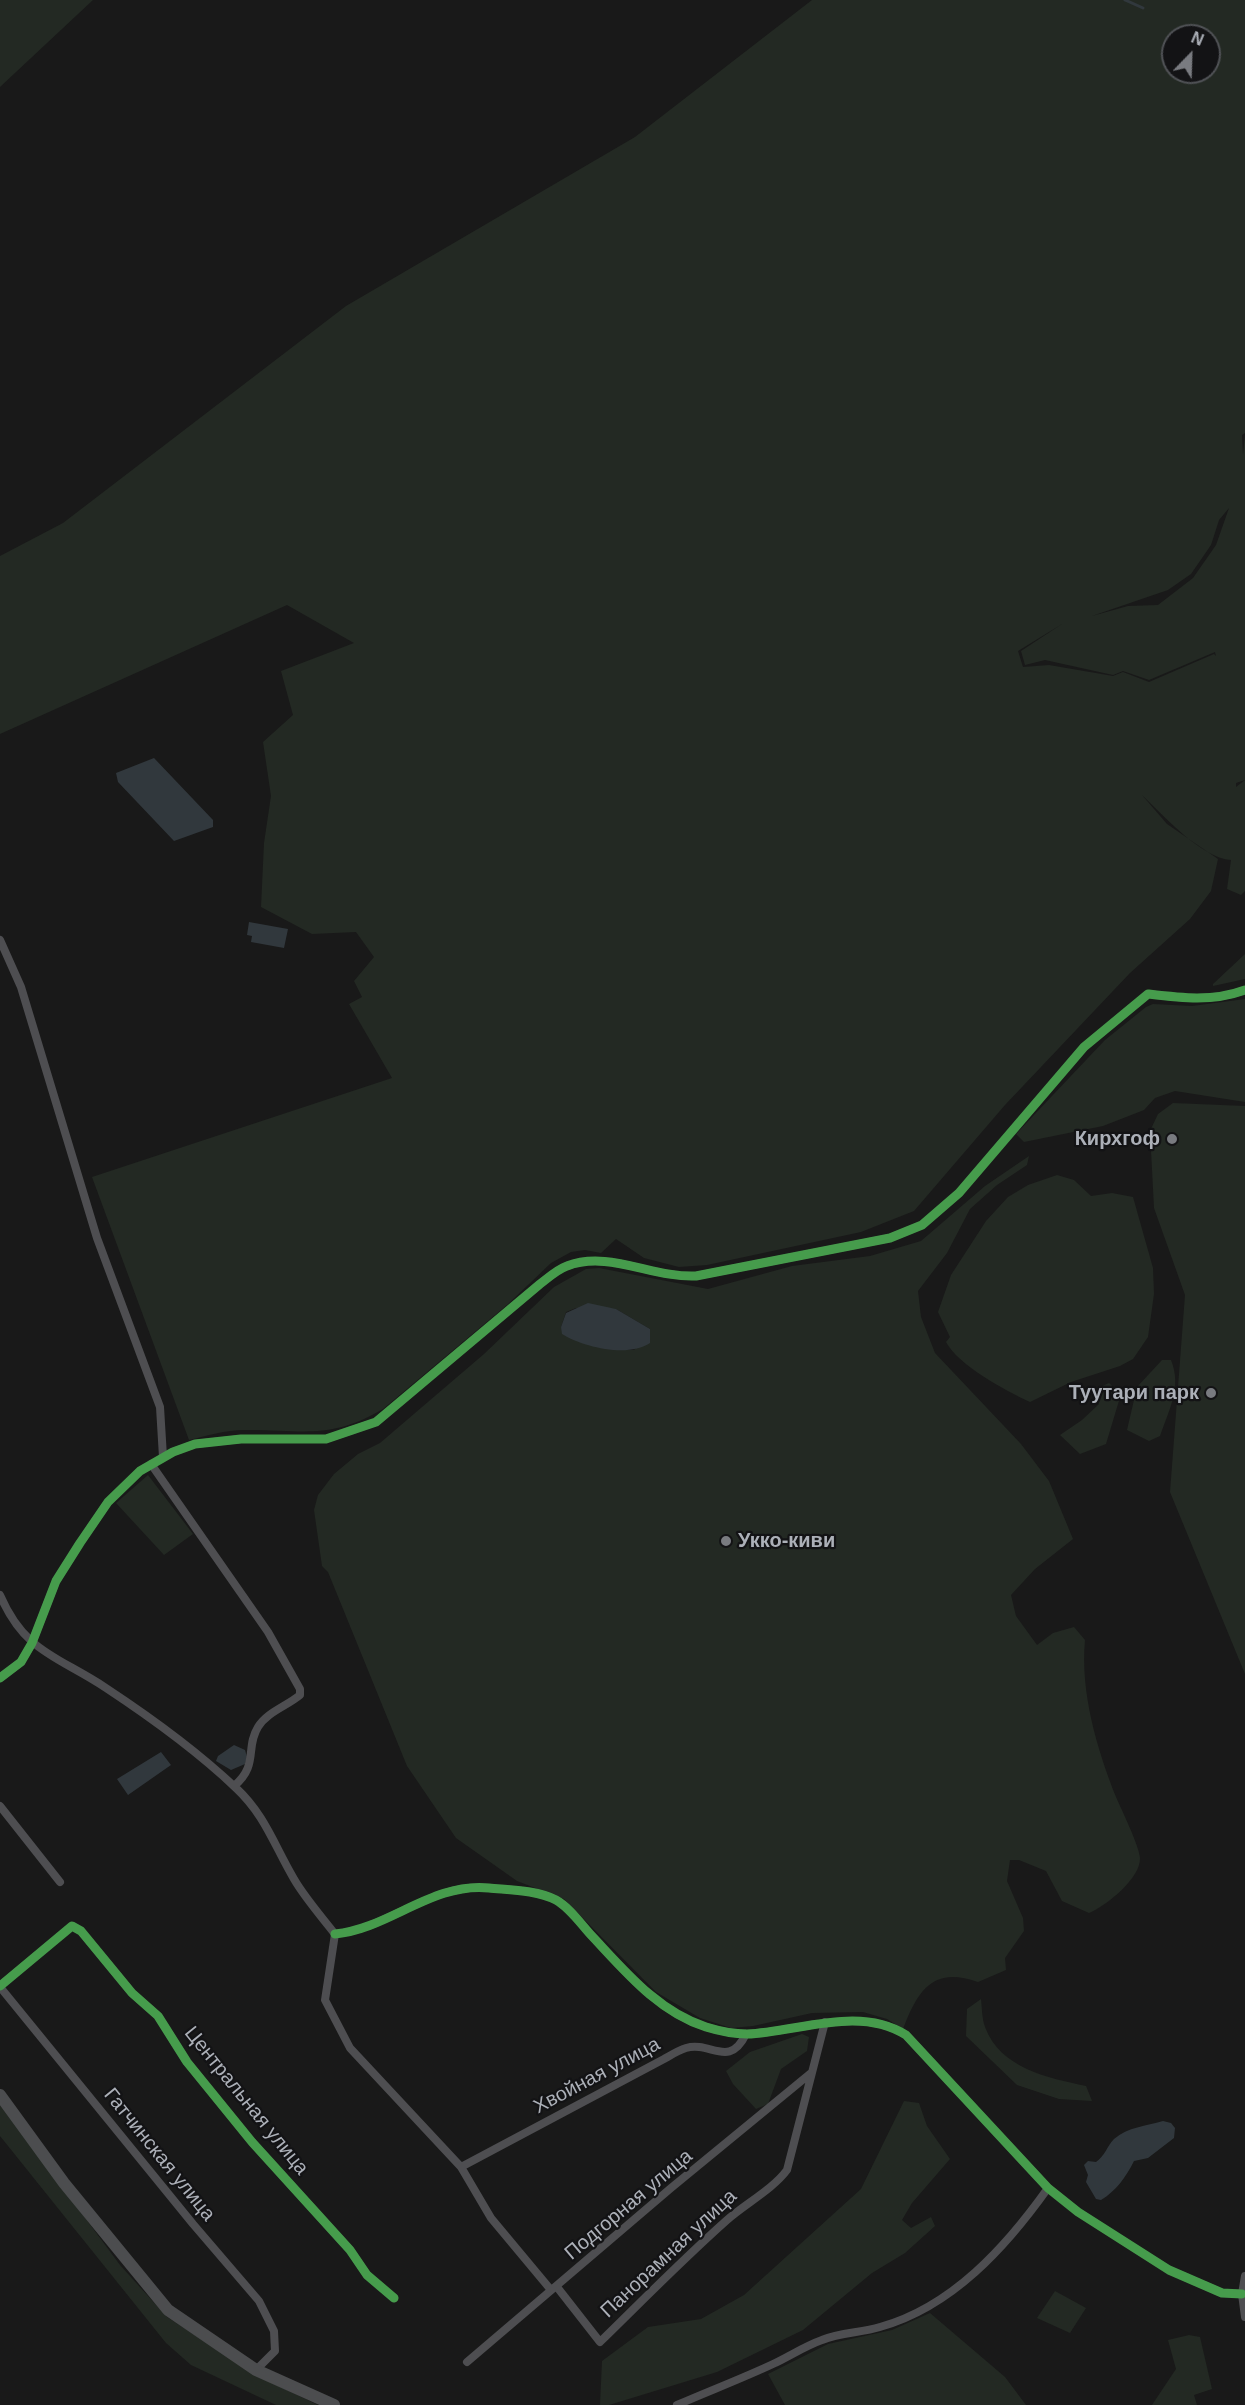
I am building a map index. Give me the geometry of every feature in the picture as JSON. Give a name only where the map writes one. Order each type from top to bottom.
[{"type":"street","points":[[0,940],[21,987],[97,1238],[160,1407],[163,1457]]},
{"type":"street","points":[[0,1678],[21,1662],[32,1643],[56,1581],[108,1502],[130,1480],[163,1457],[195,1444],[219,1440],[326,1439],[375,1422],[540,1284],[565,1266],[576,1263],[609,1262],[667,1276],[696,1276],[890,1238],[906,1232],[922,1225],[959,1193],[1084,1047],[1148,994],[1200,999],[1220,998],[1245,990]]},
{"type":"street","points":[[151,1464],[268,1632],[300,1689],[300,1695],[265,1718],[257,1727],[250,1766],[244,1778],[234,1786]]},
{"type":"street","points":[[0,1595],[11,1619],[32,1643],[106,1688],[172,1736],[234,1786],[258,1810],[295,1881],[334,1934],[325,2000],[350,2048],[461,2167],[490,2218],[554,2289]]},
{"type":"street","points":[[0,1806],[60,1882]]},
{"type":"street","points":[[334,1934],[356,1932],[435,1894],[485,1887],[548,1897],[558,1901],[660,2004],[705,2027],[746,2034],[825,2022],[866,2022],[893,2027],[906,2035],[1048,2188],[1110,2235],[1164,2268],[1222,2293],[1242,2294]]},
{"type":"street","name":"Центральная улица","points":[[0,1986],[72,1926],[81,1931],[132,1993],[158,2016],[188,2062],[252,2142],[350,2250],[367,2275],[394,2298]]},
{"type":"street","name":"Гатчинская улица","points":[[0,1986],[193,2224],[259,2301],[273,2331],[275,2351],[256,2370]]},
{"type":"street","points":[[812,2073],[825,2022]]},
{"type":"street","name":"Хвойная улица","points":[[461,2167],[687,2048],[718,2053],[732,2051],[741,2043],[746,2034]]},
{"type":"street","name":"Панорамная улица","points":[[554,2289],[600,2342],[695,2248],[748,2201],[779,2181],[787,2170],[812,2073]]},
{"type":"street","name":"Подгорная улица","points":[[467,2362],[671,2188],[812,2073]]},
{"type":"street","points":[[0,2095],[64,2183],[168,2310],[256,2370],[334,2405]]},
{"type":"street","points":[[677,2405],[775,2363],[825,2338],[880,2327],[898,2320],[956,2289],[1002,2247],[1024,2222],[1048,2188]]},
{"type":"street","points":[[1245,2276],[1242,2294],[1245,2318]]},
{"type":"shaded area","points":[[0,0],[93,0],[0,87]]},
{"type":"shaded area","points":[[812,0],[1245,0],[1245,433],[1242,435],[1243,455],[1245,434],[1245,780],[1245,891],[1241,895],[1227,889],[1231,860],[1208,852],[1218,859],[1211,891],[1190,919],[1130,973],[1005,1105],[914,1211],[861,1232],[707,1265],[679,1267],[644,1258],[616,1239],[601,1253],[585,1250],[571,1252],[551,1263],[507,1305],[383,1409],[364,1419],[347,1426],[315,1431],[237,1430],[189,1440],[92,1177],[392,1078],[349,1004],[362,997],[354,981],[374,957],[356,932],[312,934],[261,907],[264,843],[271,796],[263,742],[293,715],[281,671],[354,643],[287,605],[0,734],[0,556],[63,523],[346,306],[635,137]],"holes":[[[1229,508],[1216,545],[1193,578],[1158,605],[1128,606],[1092,616],[1168,590],[1191,574],[1211,545],[1219,520]],[[1062,624],[1021,651],[1025,665],[1045,660],[1113,675],[1123,671],[1149,680],[1215,652],[1216,656],[1214,654],[1149,682],[1123,672],[1113,676],[1049,665],[1023,667],[1018,651]],[[1142,795],[1171,824],[1191,840],[1167,824]]]},
{"type":"shaded area","points":[[154,758],[213,820],[213,827],[174,841],[118,782],[116,773]]},
{"type":"shaded area","points":[[249,922],[288,929],[284,948],[251,942],[252,936],[247,935]]},
{"type":"shaded area","points":[[1245,954],[1245,979],[1213,986],[1213,984]]},
{"type":"shaded area","points":[[1245,999],[1245,1102],[1175,1091],[1155,1098],[1144,1110],[1103,1126],[1024,1142],[1016,1134],[1105,1040],[1146,1007],[1153,1004],[1192,1006]]},
{"type":"shaded area","name":"Туутари парк","points":[[1173,1103],[1245,1106],[1245,1674],[1170,1492],[1185,1295],[1154,1208],[1150,1131],[1158,1114]]},
{"type":"shaded area","points":[[1029,1156],[1027,1165],[997,1185],[970,1209],[947,1253],[918,1291],[921,1317],[935,1353],[1021,1444],[1049,1481],[1073,1539],[1035,1569],[1011,1595],[1016,1616],[1037,1645],[1053,1633],[1074,1627],[1085,1640],[1085,1680],[1092,1720],[1109,1779],[1137,1845],[1139,1866],[1121,1890],[1089,1913],[1062,1901],[1046,1871],[1019,1860],[1010,1860],[1007,1881],[1023,1918],[1024,1931],[1005,1958],[1006,1970],[978,1982],[949,1977],[929,1985],[915,2003],[903,2029],[887,2019],[863,2012],[812,2013],[753,2026],[731,2028],[700,2018],[656,1992],[564,1899],[517,1881],[456,1838],[407,1766],[328,1572],[322,1566],[314,1510],[318,1495],[334,1474],[358,1454],[380,1443],[484,1354],[554,1287],[586,1269],[599,1268],[708,1289],[792,1266],[870,1256],[921,1241],[985,1186]],"holes":[[[576,1308],[616,1309],[650,1329],[634,1350],[594,1346],[577,1339],[561,1327],[566,1312]]]},
{"type":"shaded area","points":[[1057,1175],[1074,1180],[1091,1196],[1112,1193],[1133,1197],[1153,1268],[1154,1294],[1148,1337],[1133,1359],[1120,1366],[1071,1382],[1030,1402],[996,1384],[961,1360],[946,1342],[950,1337],[938,1312],[951,1275],[986,1221],[1008,1197],[1028,1185]]},
{"type":"shaded area","points":[[588,1303],[616,1309],[650,1329],[650,1343],[630,1350],[606,1349],[593,1347],[562,1334],[561,1327],[566,1313]]},
{"type":"shaded area","points":[[1162,1360],[1171,1360],[1175,1389],[1160,1436],[1149,1441],[1127,1430],[1137,1387]]},
{"type":"shaded area","points":[[1109,1383],[1121,1394],[1106,1444],[1080,1454],[1060,1435],[1082,1420],[1099,1404],[1094,1395],[1098,1388]]},
{"type":"shaded area","points":[[148,1475],[193,1534],[164,1555],[116,1503]]},
{"type":"shaded area","points":[[234,1745],[245,1750],[247,1757],[245,1764],[231,1770],[216,1761],[218,1756]]},
{"type":"shaded area","points":[[161,1752],[171,1765],[128,1795],[117,1779]]},
{"type":"shaded area","points":[[981,1999],[985,2027],[992,2041],[1002,2052],[1014,2062],[1041,2075],[1086,2086],[1092,2101],[1059,2099],[1017,2085],[966,2036],[967,2009]]},
{"type":"shaded area","points":[[802,2034],[809,2037],[807,2051],[781,2069],[768,2104],[756,2109],[733,2084],[726,2071],[750,2052]]},
{"type":"shaded area","points":[[904,2101],[919,2103],[927,2126],[950,2159],[912,2203],[902,2220],[911,2228],[931,2217],[935,2226],[905,2253],[872,2273],[803,2330],[717,2372],[609,2405],[600,2405],[602,2361],[648,2327],[701,2319],[744,2295],[861,2189]]},
{"type":"shaded area","points":[[0,2103],[120,2265],[167,2317],[260,2377],[318,2405],[276,2405],[191,2365],[166,2343],[0,2136]]},
{"type":"shaded area","points":[[1163,2121],[1171,2123],[1175,2128],[1174,2138],[1148,2158],[1134,2161],[1116,2188],[1101,2200],[1096,2199],[1086,2182],[1088,2175],[1084,2165],[1088,2161],[1099,2160],[1119,2135],[1131,2129]]},
{"type":"shaded area","points":[[1055,2291],[1086,2308],[1070,2333],[1037,2318]]},
{"type":"shaded area","points":[[930,2313],[1005,2377],[1026,2405],[785,2405],[768,2374],[828,2344],[892,2330]]},
{"type":"shaded area","points":[[1189,2335],[1200,2337],[1212,2389],[1194,2395],[1197,2405],[1152,2405],[1176,2369],[1168,2340]]},
{"type":"waterway","points":[[1125,0],[1143,8]]},
{"type":"cycle path","points":[[0,1678],[21,1662],[32,1643],[56,1581],[108,1502],[140,1471],[173,1452],[195,1444],[241,1439],[326,1439],[376,1422],[540,1284],[567,1266],[598,1261],[663,1273],[696,1276],[890,1238],[922,1225],[959,1193],[1084,1047],[1148,994],[1209,998],[1245,990]]},
{"type":"cycle path","points":[[335,1934],[374,1924],[448,1892],[468,1888],[532,1892],[561,1903],[616,1962],[657,2001],[672,2011],[706,2027],[747,2034],[828,2022],[868,2022],[888,2026],[906,2035],[1048,2188],[1078,2212],[1169,2270],[1222,2293],[1242,2294]]},
{"type":"cycle path","points":[[0,1986],[72,1926],[81,1931],[132,1993],[158,2016],[187,2062],[252,2142],[350,2250],[367,2275],[394,2298]]},
{"type":"place","name":"Кирхгоф","points":[[1172,1139]]},
{"type":"place","name":"Туутари парк","points":[[1211,1393]]},
{"type":"place","name":"Укко-киви","points":[[726,1541]]}]
